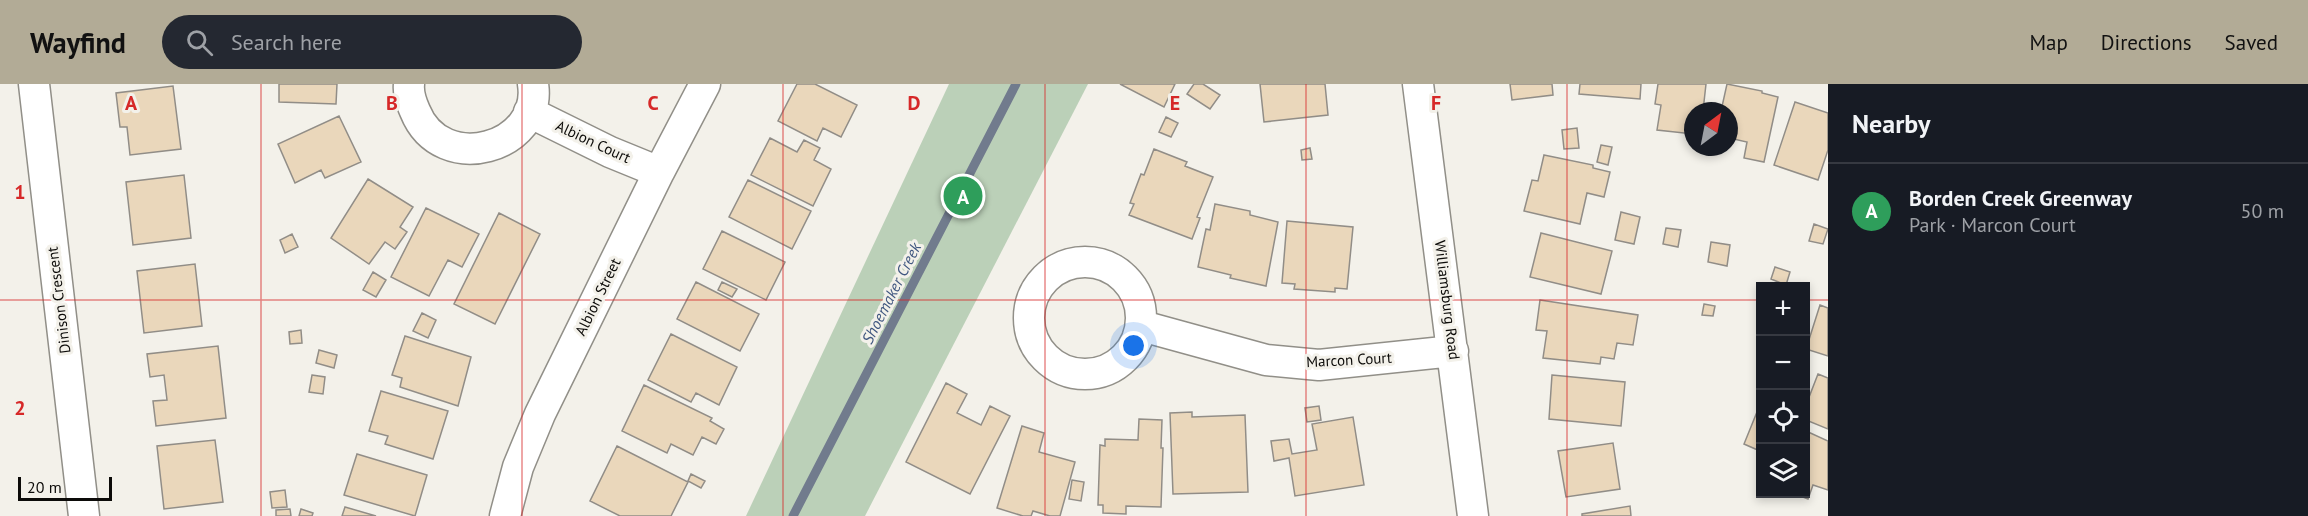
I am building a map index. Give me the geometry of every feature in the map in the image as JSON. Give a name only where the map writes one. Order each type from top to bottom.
[{"type":"street","name":"Dinison Crescent","points":[[34,84],[84,516]]},
{"type":"street","name":"Albion Court","points":[[410,84],[411,100],[419,120],[430,134],[449,145],[468,150],[490,147],[509,137],[523,122],[531,98],[610,152],[659,172]]},
{"type":"street","name":"Albion Street","points":[[505,516],[519,467],[540,414],[705,84]]},
{"type":"street","name":"Williamsburg Road","points":[[1418,84],[1473,516]]},
{"type":"street","name":"Marcon Court","points":[[1142,326],[1266,360],[1319,364],[1453,351]]},
{"type":"green space","points":[[949,84],[1088,84],[865,516],[746,516]]},
{"type":"building","points":[[279,84],[337,84],[336,104],[279,102]]},
{"type":"building","points":[[797,84],[815,84],[857,105],[841,137],[823,128],[817,141],[778,121]]},
{"type":"building","points":[[1120,84],[1175,84],[1164,107]]},
{"type":"building","points":[[1194,84],[1203,84],[1220,95],[1210,109],[1187,94]]},
{"type":"building","points":[[1260,84],[1325,84],[1328,115],[1264,122]]},
{"type":"building","points":[[1510,84],[1552,84],[1553,95],[1512,100]]},
{"type":"building","points":[[1580,84],[1641,84],[1640,99],[1579,94]]},
{"type":"building","points":[[1658,84],[1706,84],[1704,102],[1684,102],[1684,133],[1657,130],[1661,105],[1655,104]]},
{"type":"building","points":[[1727,84],[1762,91],[1762,93],[1778,97],[1764,162],[1744,158],[1747,142],[1738,140],[1738,102],[1723,102]]},
{"type":"building","points":[[173,86],[181,149],[130,155],[127,127],[120,127],[116,93]]},
{"type":"building","points":[[1795,102],[1828,113],[1828,150],[1818,180],[1774,165]]},
{"type":"building","points":[[339,116],[361,162],[325,178],[321,170],[295,183],[278,144]]},
{"type":"building","points":[[1166,117],[1178,123],[1171,137],[1159,132]]},
{"type":"building","points":[[1577,128],[1579,148],[1564,149],[1562,130]]},
{"type":"building","points":[[770,138],[797,152],[804,140],[820,148],[814,160],[831,169],[813,206],[751,175]]},
{"type":"building","points":[[1601,145],[1612,147],[1608,165],[1597,162]]},
{"type":"building","points":[[1310,148],[1312,159],[1302,160],[1301,150]]},
{"type":"building","points":[[1154,149],[1187,162],[1185,166],[1213,177],[1197,217],[1200,218],[1192,239],[1129,215],[1134,204],[1130,203]]},
{"type":"building","points":[[1544,155],[1593,165],[1593,168],[1610,172],[1604,197],[1587,193],[1580,224],[1524,211],[1532,180],[1538,181]]},
{"type":"building","points":[[184,175],[191,238],[133,245],[126,182]]},
{"type":"building","points":[[368,179],[413,207],[400,227],[407,232],[395,249],[385,242],[369,264],[331,238]]},
{"type":"building","points":[[748,180],[811,211],[792,249],[729,217]]},
{"type":"building","points":[[1215,204],[1250,211],[1250,215],[1278,222],[1266,286],[1230,278],[1231,275],[1198,267],[1206,229],[1210,230]]},
{"type":"building","points":[[426,208],[479,234],[462,267],[448,260],[429,296],[391,277]]},
{"type":"building","points":[[1621,212],[1640,217],[1634,244],[1615,240]]},
{"type":"building","points":[[499,213],[540,234],[495,324],[454,304]]},
{"type":"building","points":[[1287,221],[1353,227],[1347,289],[1335,288],[1335,292],[1294,289],[1295,284],[1282,283]]},
{"type":"building","points":[[1814,224],[1828,229],[1823,244],[1809,241]]},
{"type":"building","points":[[1666,228],[1681,230],[1678,247],[1663,244]]},
{"type":"building","points":[[722,231],[785,262],[766,300],[703,269]]},
{"type":"building","points":[[1541,233],[1612,251],[1601,294],[1530,277]]},
{"type":"building","points":[[292,234],[298,247],[285,253],[280,240]]},
{"type":"building","points":[[1711,242],[1730,245],[1727,266],[1708,262]]},
{"type":"building","points":[[195,264],[202,326],[144,333],[137,271]]},
{"type":"building","points":[[1775,267],[1790,272],[1787,282],[1771,279]]},
{"type":"building","points":[[373,272],[386,280],[376,297],[363,290]]},
{"type":"building","points":[[696,282],[759,314],[740,351],[677,319]]},
{"type":"building","points":[[722,282],[737,289],[732,297],[718,290]]},
{"type":"building","points":[[1540,300],[1638,315],[1633,345],[1617,343],[1614,359],[1601,357],[1600,364],[1543,358],[1547,331],[1536,330]]},
{"type":"building","points":[[1704,304],[1715,306],[1713,316],[1702,315]]},
{"type":"building","points":[[1820,305],[1828,308],[1828,356],[1810,350],[1810,336]]},
{"type":"building","points":[[422,313],[436,320],[428,338],[413,331]]},
{"type":"building","points":[[301,330],[302,343],[290,344],[289,332]]},
{"type":"building","points":[[671,334],[737,367],[719,405],[696,393],[691,402],[648,380]]},
{"type":"building","points":[[405,336],[471,357],[458,406],[400,387],[402,378],[392,375]]},
{"type":"building","points":[[218,346],[226,418],[156,426],[153,401],[167,400],[164,375],[150,377],[147,354]]},
{"type":"building","points":[[319,350],[337,355],[334,368],[316,363]]},
{"type":"building","points":[[1818,374],[1828,378],[1828,429],[1810,422],[1810,395]]},
{"type":"building","points":[[312,375],[325,377],[323,394],[309,392]]},
{"type":"building","points":[[1552,375],[1625,382],[1621,426],[1549,419]]},
{"type":"building","points":[[946,383],[967,394],[957,413],[981,425],[990,406],[1010,416],[970,494],[906,462]]},
{"type":"building","points":[[644,385],[712,418],[710,421],[724,429],[716,444],[702,437],[693,455],[671,444],[667,453],[622,431]]},
{"type":"building","points":[[381,391],[448,411],[433,459],[385,444],[388,436],[369,431]]},
{"type":"building","points":[[1319,406],[1321,420],[1307,422],[1305,408]]},
{"type":"building","points":[[1192,412],[1192,417],[1245,415],[1248,492],[1173,494],[1170,413]]},
{"type":"building","points":[[1756,414],[1756,449],[1744,444]]},
{"type":"building","points":[[1353,417],[1364,485],[1295,496],[1289,458],[1274,461],[1271,441],[1289,439],[1292,454],[1317,450],[1312,424]]},
{"type":"building","points":[[1139,419],[1162,420],[1161,507],[1126,506],[1126,514],[1103,513],[1103,505],[1098,505],[1100,445],[1105,446],[1105,439],[1138,440]]},
{"type":"building","points":[[1022,426],[1044,433],[1039,452],[1075,462],[1060,516],[1050,516],[1033,511],[1031,516],[1023,516],[997,508]]},
{"type":"building","points":[[1810,433],[1828,441],[1828,490],[1813,485],[1810,493]]},
{"type":"building","points":[[215,440],[223,502],[164,509],[157,446]]},
{"type":"building","points":[[1613,443],[1620,489],[1566,497],[1558,451]]},
{"type":"building","points":[[617,446],[688,482],[671,516],[620,516],[590,501]]},
{"type":"building","points":[[357,454],[427,475],[415,516],[344,495]]},
{"type":"building","points":[[691,474],[705,481],[701,488],[688,481]]},
{"type":"building","points":[[1072,480],[1084,482],[1081,501],[1069,499]]},
{"type":"building","points":[[285,490],[287,507],[272,508],[270,492]]},
{"type":"building","points":[[1630,506],[1631,516],[1582,516],[1582,514]]},
{"type":"building","points":[[345,507],[376,516],[342,516]]},
{"type":"building","points":[[290,509],[291,516],[276,516],[276,510]]},
{"type":"building","points":[[301,509],[313,513],[312,516],[299,516]]},
{"type":"waterway","name":"Shoemaker Creek","points":[[793,516],[1016,84]]},
{"type":"place","name":"Borden Creek Greenway","points":[[963,196]]}]
